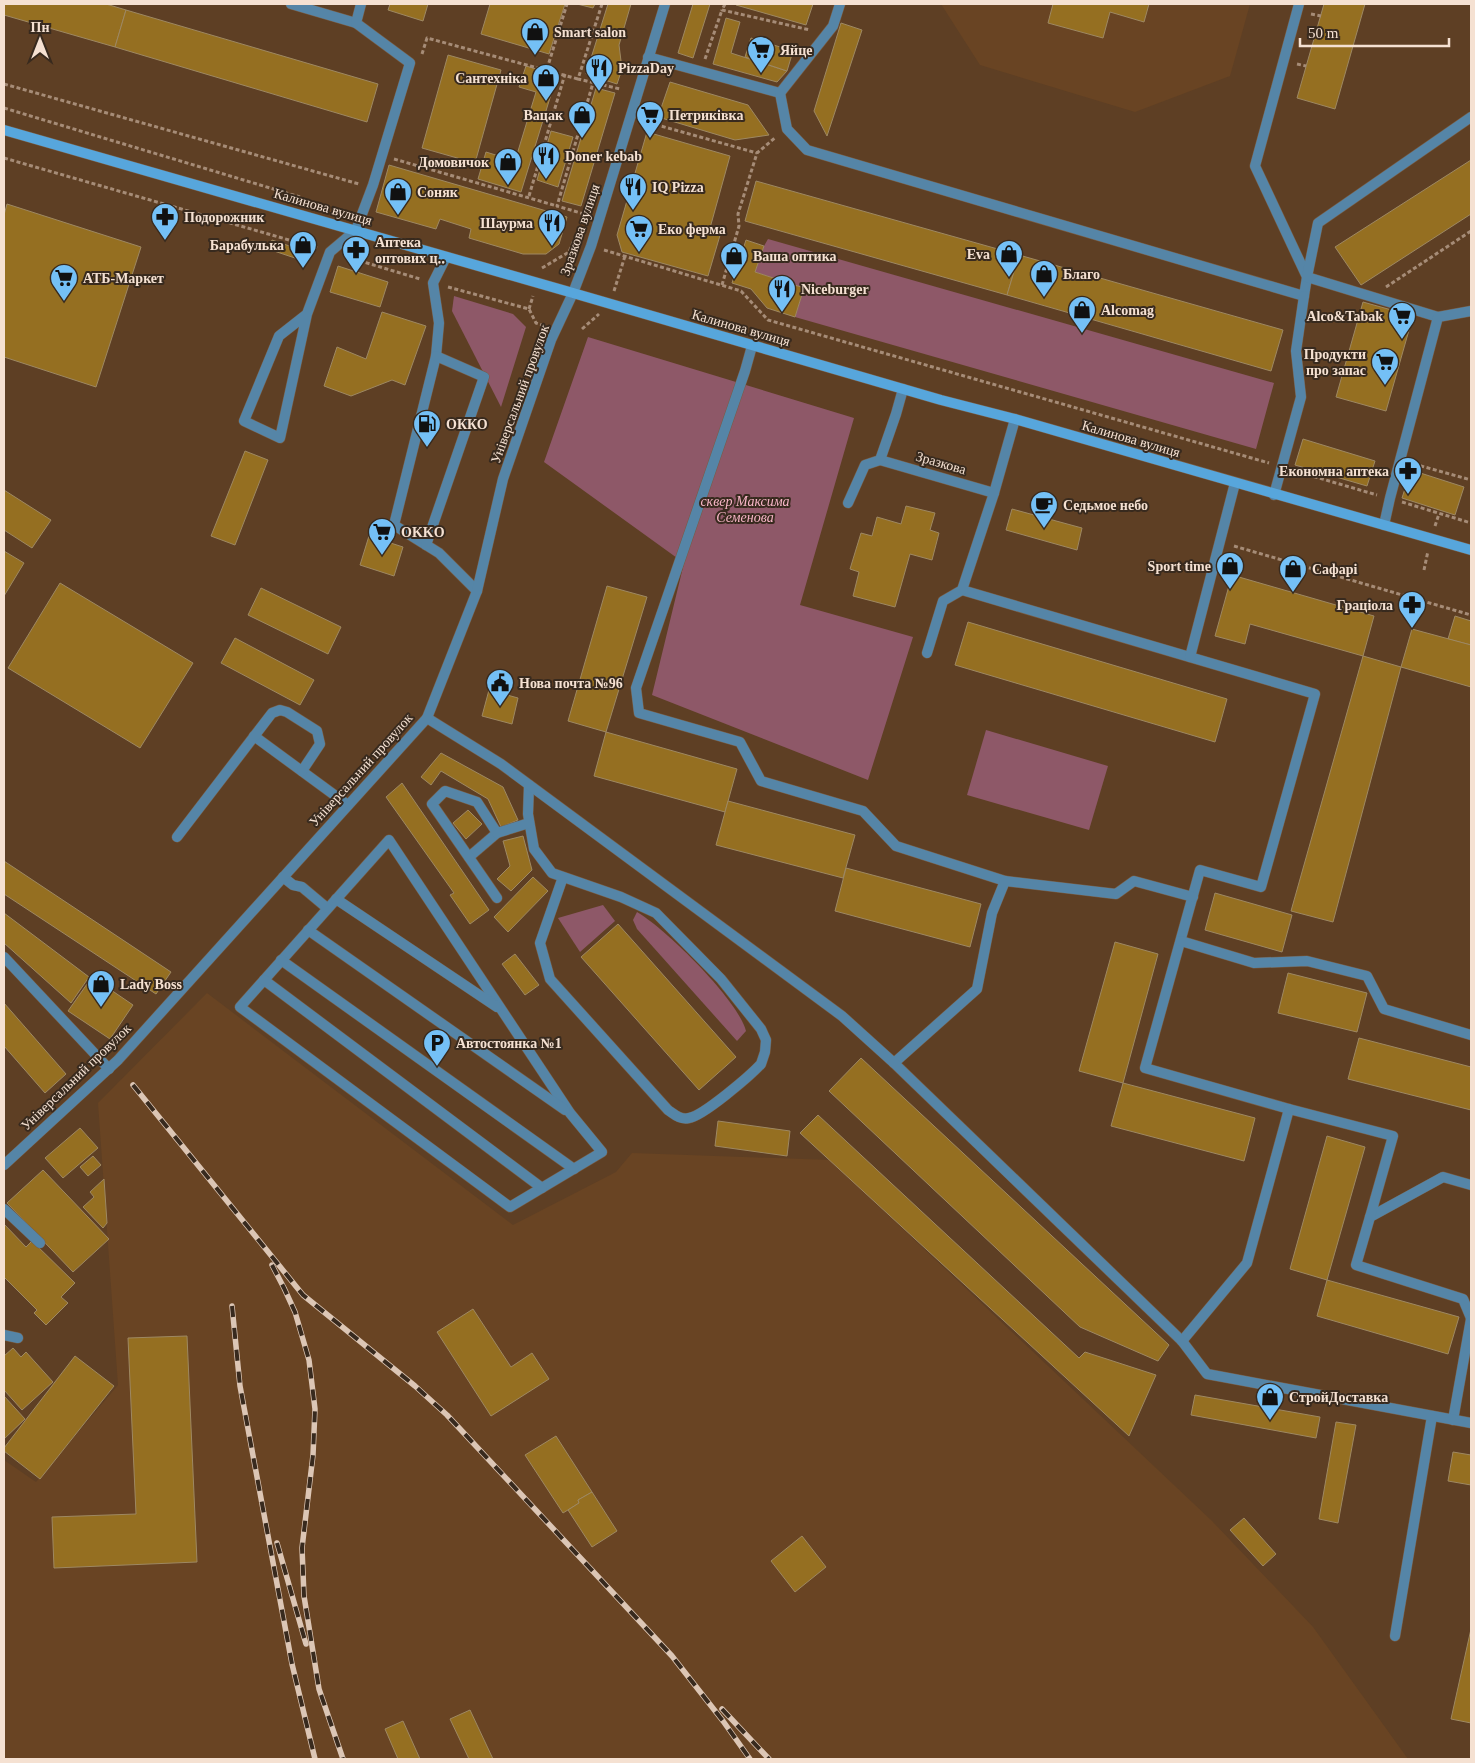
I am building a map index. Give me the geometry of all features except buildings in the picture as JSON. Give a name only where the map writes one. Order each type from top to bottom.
[{"type":"main road","name":"Калинова вулиця","points":[[4,130],[573,292],[752,346],[1015,419],[1235,484],[1471,550]]},
{"type":"street","points":[[290,4],[356,23],[410,63],[373,185],[356,230],[330,252],[307,314],[280,438],[244,421],[279,336],[307,314]]},
{"type":"street","points":[[356,23],[361,4]]},
{"type":"street","name":"Зразкова вулиця","points":[[573,292],[591,246],[664,4]]},
{"type":"street","points":[[840,4],[833,26],[780,93],[787,129],[807,150],[1304,296]]},
{"type":"street","points":[[1299,4],[1254,166],[1307,277],[1438,317],[1471,311]]},
{"type":"street","points":[[648,58],[701,70],[780,93]]},
{"type":"street","points":[[1274,495],[1301,397],[1296,351],[1307,277],[1318,223],[1471,117]]},
{"type":"street","points":[[446,257],[433,283],[439,323],[436,356],[394,525],[439,553],[477,591]]},
{"type":"street","name":"Універсальний провулок","points":[[4,1165],[109,1068],[427,718],[477,591],[503,480],[552,340],[573,292]]},
{"type":"street","points":[[1384,525],[1438,317]]},
{"type":"street","points":[[752,346],[636,688],[639,713],[740,742],[761,781],[863,811],[896,846],[1005,881],[1116,894],[1134,881],[1193,896]]},
{"type":"street","points":[[426,545],[484,377],[436,356]]},
{"type":"street","points":[[848,503],[865,465],[880,460],[903,389]]},
{"type":"street","points":[[927,653],[943,601],[962,590],[994,493],[1015,419]]},
{"type":"street","name":"Зразкова","points":[[880,460],[994,493]]},
{"type":"street","points":[[1190,658],[1235,484]]},
{"type":"street","points":[[962,590],[1315,694],[1261,886],[1200,870],[1145,1068],[1393,1136],[1356,1265],[1463,1299],[1471,1318],[1453,1420]]},
{"type":"street","points":[[177,837],[272,713],[280,710],[287,712],[317,732],[320,744],[302,771]]},
{"type":"street","points":[[427,718],[500,764],[842,1016],[894,1063],[1182,1341],[1207,1374],[1471,1423]]},
{"type":"street","points":[[254,736],[348,805]]},
{"type":"street","points":[[529,785],[528,814],[534,849],[552,873],[621,897],[656,914],[721,979],[761,1029],[766,1040],[761,1064],[701,1114],[688,1119],[678,1117],[668,1110],[550,979],[540,943],[563,877]]},
{"type":"street","points":[[497,833],[477,802],[445,791],[432,804],[497,898]]},
{"type":"street","points":[[469,857],[497,833],[529,823]]},
{"type":"street","points":[[389,840],[570,1113],[602,1152],[510,1207],[240,1007],[336,899],[389,840]]},
{"type":"street","points":[[283,877],[293,884],[302,886],[327,908]]},
{"type":"street","points":[[894,1063],[977,990],[992,914],[1005,881]]},
{"type":"street","points":[[336,899],[502,1011]]},
{"type":"street","points":[[308,930],[570,1113]]},
{"type":"street","points":[[1181,941],[1254,963],[1307,961],[1368,976],[1384,1009],[1471,1035]]},
{"type":"street","points":[[4,957],[109,1068]]},
{"type":"street","points":[[281,960],[574,1169]]},
{"type":"street","points":[[264,980],[542,1188]]},
{"type":"street","points":[[1182,1341],[1214,1300],[1247,1263],[1289,1109]]},
{"type":"street","points":[[1370,1217],[1443,1177],[1471,1185]]},
{"type":"street","points":[[4,1209],[40,1243]]},
{"type":"street","points":[[4,1335],[18,1338]]},
{"type":"street","points":[[1395,1636],[1432,1416]]},
{"type":"path","points":[[547,69],[567,4]]},
{"type":"path","points":[[578,79],[602,4]]},
{"type":"path","points":[[701,70],[725,4]]},
{"type":"path","points":[[722,10],[811,30],[825,30],[833,26]]},
{"type":"path","points":[[421,56],[427,38],[620,89]]},
{"type":"path","points":[[529,196],[565,74]]},
{"type":"path","points":[[557,206],[593,83]]},
{"type":"path","points":[[4,84],[357,184],[373,185]]},
{"type":"path","points":[[4,108],[305,199]]},
{"type":"path","points":[[640,120],[757,153]]},
{"type":"path","points":[[722,285],[739,226],[738,214],[757,153],[787,129]]},
{"type":"path","points":[[381,156],[529,196],[584,214]]},
{"type":"path","points":[[4,158],[528,310],[536,323],[558,328]]},
{"type":"path","points":[[1372,296],[1471,231]]},
{"type":"path","points":[[610,304],[625,256],[741,290],[768,320],[1390,498],[1471,523]]},
{"type":"path","points":[[1401,460],[1471,480]]},
{"type":"path","points":[[1219,541],[1471,615]]},
{"type":"shaded area","points":[[941,4],[1250,4],[1230,76],[1135,112],[980,65]]},
{"type":"shaded area","points":[[207,993],[513,1225],[616,1172],[632,1153],[830,1160],[1212,1521],[1313,1627],[1408,1759],[4,1759],[4,1460],[36,1482],[118,1385],[98,1103]]},
{"type":"green space","points":[[768,239],[1274,383],[1256,449],[795,317],[804,288],[755,272]]},
{"type":"green space","points":[[454,296],[513,314],[526,327],[501,407],[452,311]]},
{"type":"green space","name":"сквер Максима Семенова","points":[[588,337],[854,418],[800,605],[913,637],[868,780],[652,695],[684,563],[544,462]]},
{"type":"green space","points":[[986,730],[1108,766],[1089,830],[967,795]]},
{"type":"green space","points":[[603,905],[615,921],[580,952],[558,918]]},
{"type":"green space","points":[[637,912],[665,933],[682,949],[716,984],[730,1002],[746,1031],[737,1041],[637,929],[633,920]]},
{"type":"railway","points":[[133,1085],[303,1295],[415,1386],[447,1415],[672,1656],[750,1759]]},
{"type":"railway","points":[[272,1265],[295,1312],[309,1360],[315,1409],[313,1455],[302,1548],[304,1596],[319,1689],[343,1759]]},
{"type":"railway","points":[[232,1306],[240,1386],[292,1664],[315,1759]]},
{"type":"railway","points":[[277,1543],[306,1644]]},
{"type":"railway","points":[[722,1709],[769,1759]]},
{"type":"place","name":"Smart salon","points":[[535,56]]},
{"type":"place","name":"Яйце","points":[[761,74]]},
{"type":"place","name":"PizzaDay","points":[[599,92]]},
{"type":"place","name":"Сантехніка","points":[[546,102]]},
{"type":"place","name":"Вацак","points":[[582,139]]},
{"type":"place","name":"Петриківка","points":[[650,139]]},
{"type":"place","name":"Doner kebab","points":[[546,180]]},
{"type":"place","name":"Домовичок","points":[[508,186]]},
{"type":"place","name":"IQ Pizza","points":[[633,211]]},
{"type":"place","name":"Соняк","points":[[398,216]]},
{"type":"place","name":"Подорожник","points":[[165,241]]},
{"type":"place","name":"Шаурма","points":[[552,247]]},
{"type":"place","name":"Еко ферма","points":[[639,253]]},
{"type":"place","name":"Барабулька","points":[[303,269]]},
{"type":"place","name":"Аптека оптових ц‥","points":[[356,274]]},
{"type":"place","name":"Eva","points":[[1009,278]]},
{"type":"place","name":"Ваша оптика","points":[[734,280]]},
{"type":"place","name":"Благо","points":[[1044,298]]},
{"type":"place","name":"АТБ-Маркет","points":[[64,302]]},
{"type":"place","name":"Niceburger","points":[[782,313]]},
{"type":"place","name":"Alcomag","points":[[1082,334]]},
{"type":"place","name":"Alco&Tabak","points":[[1402,340]]},
{"type":"place","name":"Продукти про запас","points":[[1385,386]]},
{"type":"place","name":"ОККО","points":[[427,448]]},
{"type":"place","name":"Економна аптека","points":[[1408,495]]},
{"type":"place","name":"Седьмое небо","points":[[1044,529]]},
{"type":"place","name":"OKKO","points":[[382,556]]},
{"type":"place","name":"Sport time","points":[[1230,590]]},
{"type":"place","name":"Сафарі","points":[[1293,593]]},
{"type":"place","name":"Граціола","points":[[1412,629]]},
{"type":"place","name":"Нова почта №96","points":[[500,707]]},
{"type":"place","name":"Lady Boss","points":[[101,1008]]},
{"type":"place","name":"Автостоянка №1","points":[[437,1067]]},
{"type":"place","name":"СтройДоставка","points":[[1270,1421]]}]
